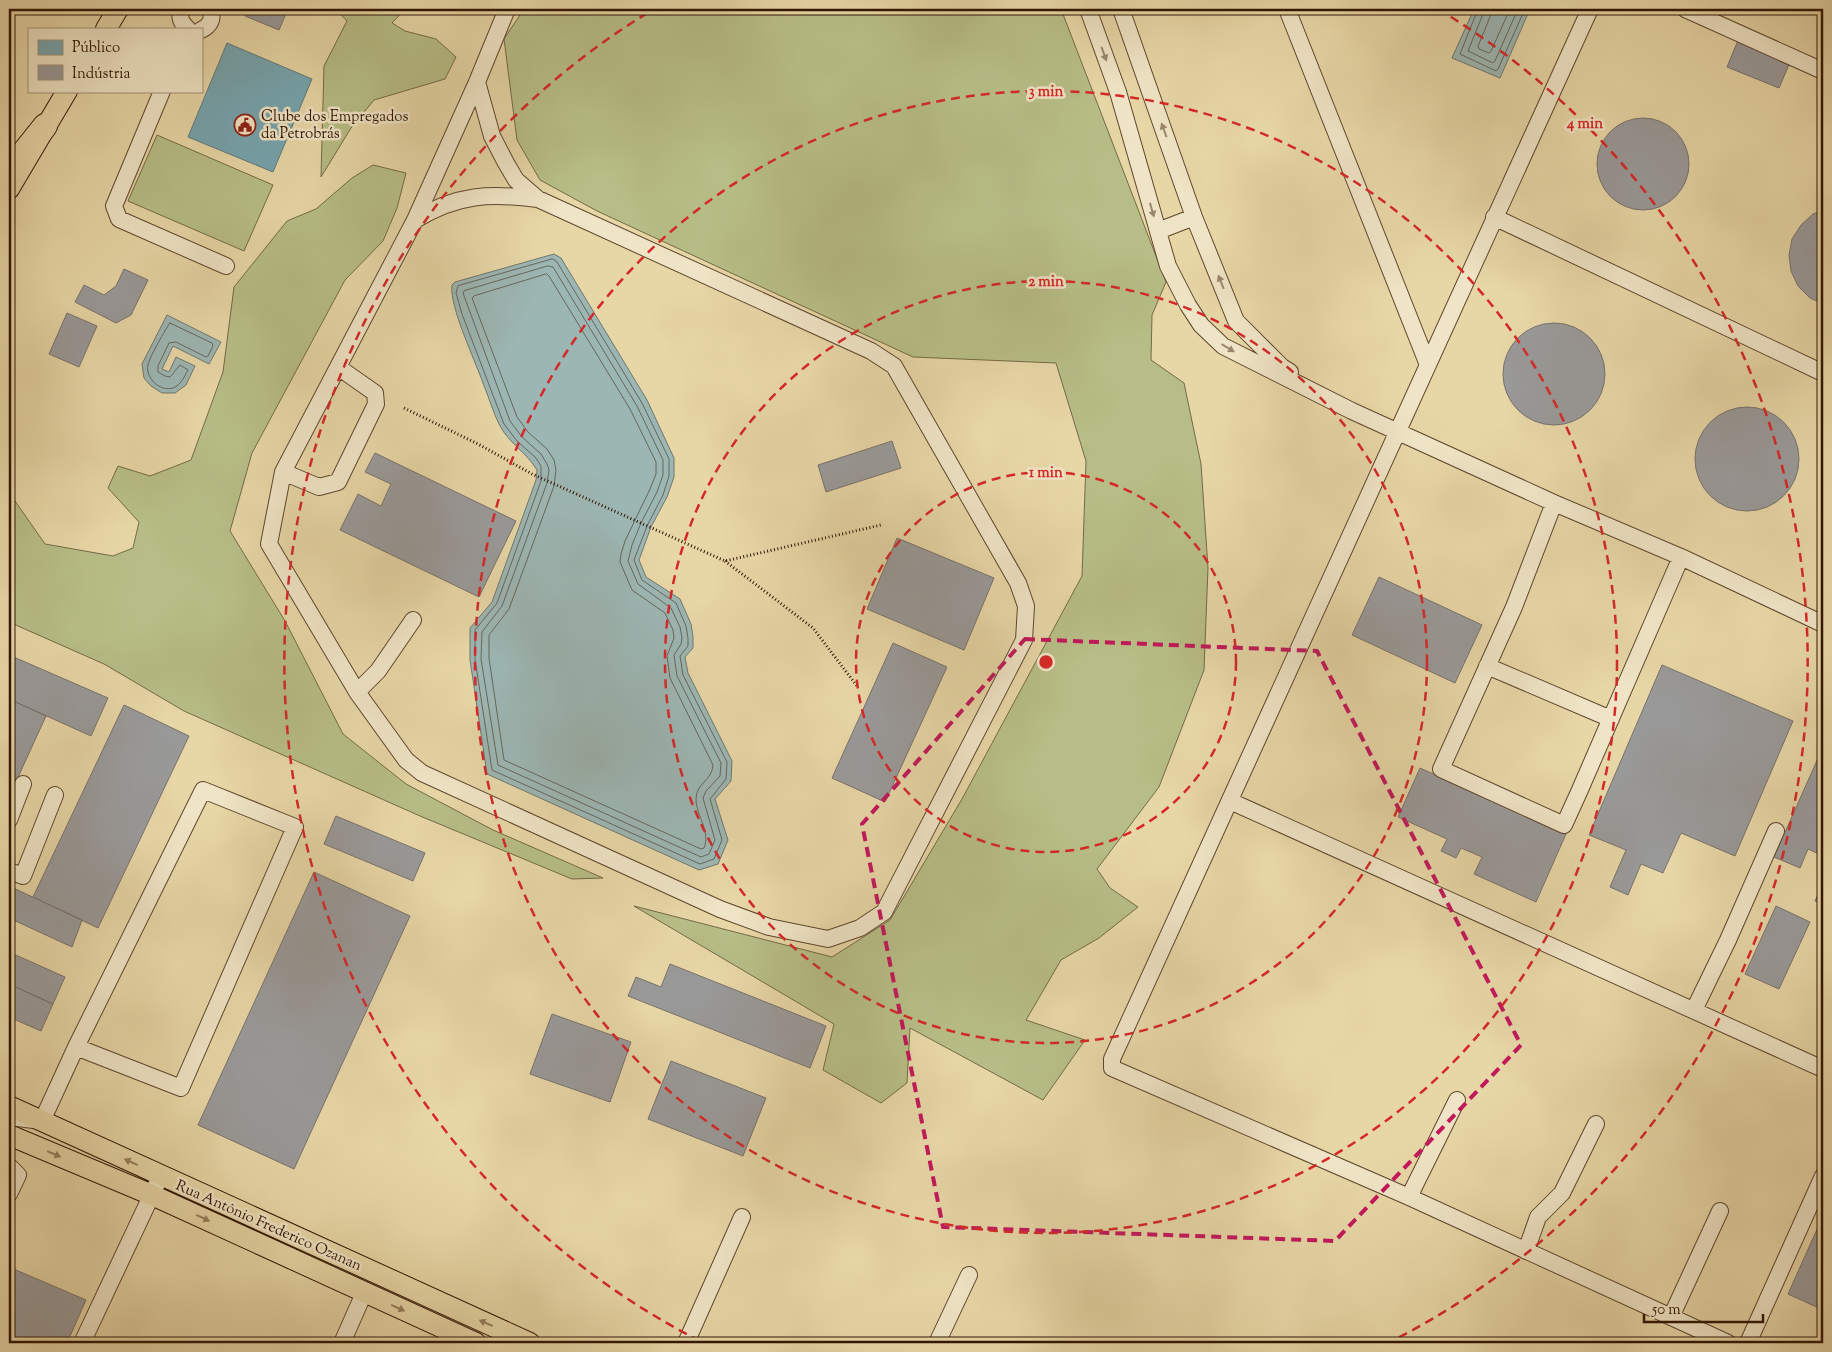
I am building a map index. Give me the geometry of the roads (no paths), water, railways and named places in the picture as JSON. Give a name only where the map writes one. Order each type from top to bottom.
[{"type":"highway","points":[[9,171],[46,126]]},
{"type":"main road","points":[[107,28],[118,9]]},
{"type":"main road","points":[[9,190],[66,92]]},
{"type":"main road","name":"Rua Antônio Frederico Ozanan","points":[[9,1106],[530,1343]]},
{"type":"main road","name":"Rua Antônio Frederico Ozanan","points":[[9,1135],[152,1195],[476,1343]]},
{"type":"lane","points":[[181,9],[179,15],[182,24],[187,28]]},
{"type":"lane","points":[[202,29],[208,26],[211,20],[210,9]]},
{"type":"lane","points":[[478,82],[492,136],[516,180],[538,199],[870,351],[894,366],[1018,583],[1026,606],[1024,640],[884,912],[860,928],[828,938],[769,927],[720,909],[422,773],[406,760],[357,692],[269,544],[283,472],[415,220],[478,82],[507,9]]},
{"type":"lane","points":[[1088,9],[1118,92],[1168,266],[1201,325],[1223,346],[1352,411],[1554,503],[1681,558],[1823,624]]},
{"type":"lane","points":[[1121,9],[1194,217],[1236,321],[1282,367],[1352,411]]},
{"type":"lane","points":[[1288,9],[1428,365]]},
{"type":"lane","points":[[1590,9],[1112,1059],[1112,1068],[1410,1197],[1728,1343]]},
{"type":"lane","points":[[1686,9],[1823,71]]},
{"type":"lane","points":[[162,92],[114,206],[119,219],[226,266]]},
{"type":"lane","points":[[415,220],[433,209],[474,197],[504,195],[538,199]]},
{"type":"lane","points":[[1158,231],[1194,217]]},
{"type":"lane","points":[[1494,217],[1823,373]]},
{"type":"lane","points":[[283,472],[319,487],[338,482],[376,404],[375,394],[338,367]]},
{"type":"lane","points":[[1554,503],[1514,607],[1441,769],[1564,825],[1681,558]]},
{"type":"lane","points":[[357,692],[378,671],[413,620]]},
{"type":"lane","points":[[1487,666],[1611,719]]},
{"type":"lane","points":[[9,820],[23,784]]},
{"type":"lane","points":[[9,1117],[42,1121],[76,1047],[203,790],[295,827],[181,1088],[76,1047]]},
{"type":"lane","points":[[9,871],[23,876],[54,795]]},
{"type":"lane","points":[[1230,801],[1823,1068]]},
{"type":"lane","points":[[1694,1010],[1728,940],[1776,831]]},
{"type":"lane","points":[[1410,1197],[1458,1100]]},
{"type":"lane","points":[[1526,1251],[1538,1217],[1562,1193],[1596,1124]]},
{"type":"lane","points":[[9,1166],[18,1175],[9,1194]]},
{"type":"lane","points":[[82,1343],[161,1175]]},
{"type":"lane","points":[[1748,1343],[1823,1176]]},
{"type":"lane","points":[[1671,1317],[1720,1211]]},
{"type":"lane","points":[[686,1343],[742,1216]]},
{"type":"lane","points":[[937,1343],[969,1275]]},
{"type":"lane","points":[[342,1343],[364,1293]]},
{"type":"water","points":[[1474,9],[1530,9],[1500,78],[1452,58]]},
{"type":"water","points":[[554,254],[561,258],[647,400],[674,458],[674,477],[667,497],[651,527],[639,560],[646,577],[680,599],[691,624],[693,637],[693,648],[685,657],[688,673],[732,761],[731,781],[715,799],[728,840],[718,864],[699,870],[487,774],[470,660],[470,628],[492,602],[536,480],[537,470],[508,438],[498,421],[458,319],[454,306],[452,285],[455,282]]},
{"type":"water","points":[[167,315],[221,342],[209,364],[173,346],[162,369],[169,372],[176,357],[195,366],[186,385],[175,393],[162,393],[151,386],[144,378],[142,364]]},
{"type":"place","name":"Clube dos Empregados da Petrobrás","points":[[245,125]]}]
